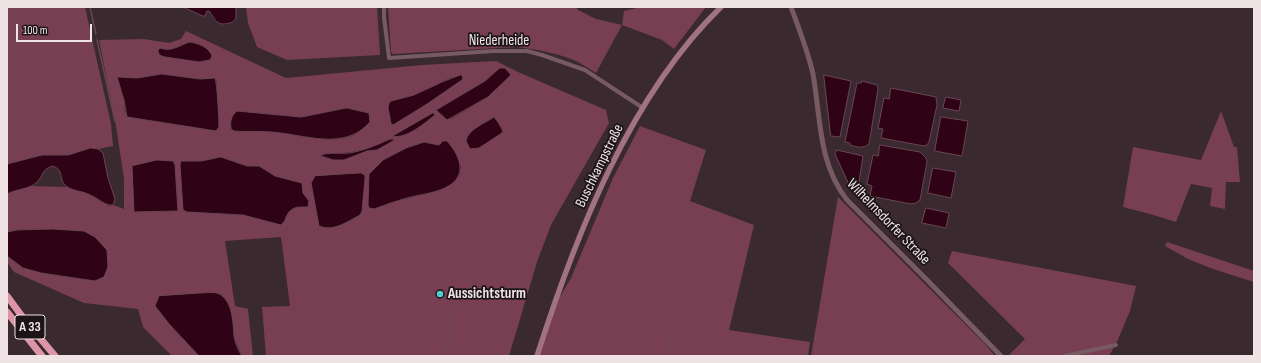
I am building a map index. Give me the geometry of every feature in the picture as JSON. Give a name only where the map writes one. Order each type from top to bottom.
[{"type":"highway","name":"A 33","points":[[7,296],[55,356]]},
{"type":"highway","name":"A 33","points":[[7,312],[42,356]]},
{"type":"main road","name":"Buschkampstraße","points":[[537,356],[553,304],[578,240],[620,148],[642,108],[672,64],[703,26],[721,7]]},
{"type":"street","name":"Wilhelmsdorfer Straße","points":[[791,7],[813,75],[824,155],[838,189],[847,200],[1001,356]]},
{"type":"street","name":"Niederheide","points":[[384,8],[389,58],[494,51],[527,51],[586,70],[642,108]]},
{"type":"street","points":[[1065,356],[1116,345]]},
{"type":"shaded area","points":[[7,7],[85,7],[111,124],[113,146],[98,149],[91,148],[68,155],[42,155],[7,164]]},
{"type":"shaded area","points":[[183,7],[236,7],[236,18],[233,22],[220,24],[209,11],[207,11],[205,16],[203,16]]},
{"type":"shaded area","points":[[246,7],[377,7],[380,55],[287,60],[257,47],[248,23]]},
{"type":"shaded area","points":[[388,7],[576,7],[578,10],[596,19],[622,25],[596,73],[580,63],[566,57],[516,47],[393,54],[391,52]]},
{"type":"shaded area","points":[[641,7],[706,7],[674,49],[662,40],[622,25],[624,11]]},
{"type":"shaded area","points":[[186,31],[286,78],[422,65],[496,61],[606,110],[609,123],[551,225],[537,262],[509,356],[266,356],[262,307],[290,306],[281,237],[225,241],[235,306],[248,309],[253,356],[242,356],[234,337],[233,323],[227,301],[221,294],[200,293],[159,297],[155,306],[170,325],[199,356],[172,356],[143,327],[138,309],[84,303],[14,272],[7,262],[7,256],[26,268],[49,274],[94,281],[68,231],[29,229],[7,232],[7,194],[15,190],[31,186],[67,187],[87,193],[109,206],[113,205],[124,209],[124,179],[116,126],[99,40],[144,39],[169,43],[181,39]],"holes":[[[183,44],[209,60],[199,62],[165,57],[160,48],[172,49]],[[496,71],[488,97],[451,119],[441,114],[437,110],[485,81]],[[162,74],[217,81],[216,92],[219,119],[125,113],[124,100],[117,77],[137,78]],[[461,75],[463,77],[462,80],[393,125],[391,124],[388,107],[391,101],[414,95],[450,78]],[[347,108],[369,113],[358,132],[347,138],[325,139],[271,132],[234,131],[237,111],[301,117]],[[433,113],[435,115],[414,130],[393,136]],[[494,117],[492,139],[479,148],[474,129]],[[390,139],[390,142],[379,149],[366,151],[346,158],[330,159],[323,157],[325,153],[350,152],[375,146]],[[443,141],[453,148],[461,166],[460,174],[454,182],[441,190],[370,208],[368,205],[369,174],[383,160],[406,148],[424,142],[439,145]],[[221,157],[247,166],[259,166],[275,176],[283,178],[307,198],[289,212],[281,225],[243,215],[187,212],[183,210],[181,162],[201,161]],[[173,161],[175,165],[178,211],[135,212],[132,166]],[[361,173],[365,179],[362,211],[360,215],[356,174]]]},
{"type":"shaded area","points":[[189,42],[199,44],[206,48],[212,56],[210,60],[199,62],[165,57],[161,56],[158,50],[160,48],[171,49]]},
{"type":"shaded area","points":[[500,68],[505,68],[511,75],[488,97],[447,120],[436,110],[485,81]]},
{"type":"shaded area","points":[[162,74],[200,79],[215,78],[219,127],[216,131],[127,117],[124,100],[117,77],[137,78]]},
{"type":"shaded area","points":[[461,75],[463,77],[462,80],[427,104],[393,125],[391,124],[388,107],[391,101],[414,95]]},
{"type":"shaded area","points":[[824,75],[851,81],[840,137],[831,136]]},
{"type":"shaded area","points":[[862,81],[877,85],[878,89],[869,144],[864,147],[860,147],[850,145],[850,143],[845,142],[857,83],[861,83]]},
{"type":"shaded area","points":[[891,88],[936,97],[937,105],[929,142],[927,145],[924,146],[881,138],[883,129],[878,128],[884,98],[889,99]]},
{"type":"shaded area","points":[[946,97],[961,100],[959,111],[943,108]]},
{"type":"shaded area","points":[[347,108],[369,113],[370,122],[360,131],[336,139],[310,138],[284,133],[234,131],[231,129],[231,119],[237,111],[301,117]]},
{"type":"shaded area","points":[[1221,111],[1234,147],[1237,147],[1240,182],[1226,182],[1225,209],[1210,206],[1212,188],[1191,184],[1176,222],[1123,207],[1133,147],[1201,160]]},
{"type":"shaded area","points":[[433,113],[435,115],[415,130],[403,136],[393,136]]},
{"type":"shaded area","points":[[494,117],[503,131],[502,133],[479,148],[470,149],[466,141],[470,133]]},
{"type":"shaded area","points":[[941,117],[968,121],[962,156],[935,151]]},
{"type":"shaded area","points":[[640,126],[706,150],[690,201],[754,225],[729,330],[810,342],[808,356],[539,356],[559,298],[571,278],[613,178]]},
{"type":"shaded area","points":[[390,139],[394,139],[377,150],[367,151],[344,160],[333,160],[321,156],[359,151]]},
{"type":"shaded area","points":[[443,141],[447,141],[457,155],[460,168],[459,175],[455,181],[449,186],[440,190],[403,199],[374,209],[369,208],[369,174],[383,160],[406,148],[424,142],[439,145]]},
{"type":"shaded area","points":[[880,145],[920,152],[926,158],[927,162],[920,200],[916,203],[911,204],[870,196],[872,186],[867,184],[873,155],[878,156]]},
{"type":"shaded area","points":[[91,148],[98,149],[103,153],[108,178],[115,199],[113,205],[102,202],[93,196],[68,188],[62,181],[59,170],[53,166],[46,169],[39,180],[33,185],[7,194],[7,164],[42,155],[68,155]]},
{"type":"shaded area","points":[[837,150],[863,156],[858,188],[856,191],[851,189],[835,154]]},
{"type":"shaded area","points":[[221,157],[247,166],[259,166],[275,176],[302,183],[303,193],[309,201],[308,207],[298,207],[290,211],[281,225],[243,215],[187,212],[183,210],[181,161],[201,161]]},
{"type":"shaded area","points":[[157,160],[173,161],[175,165],[178,211],[134,212],[132,166]]},
{"type":"shaded area","points":[[933,168],[956,172],[951,198],[928,193]]},
{"type":"shaded area","points":[[361,173],[365,175],[365,179],[362,211],[360,215],[335,227],[324,228],[319,226],[311,183],[315,176]]},
{"type":"shaded area","points":[[838,197],[985,344],[995,356],[811,356]]},
{"type":"shaded area","points":[[926,208],[949,213],[946,228],[922,223]]},
{"type":"shaded area","points":[[53,229],[84,231],[95,237],[107,250],[108,267],[104,277],[95,281],[41,273],[23,268],[7,256],[7,232],[17,230]]},
{"type":"shaded area","points":[[1167,242],[1254,271],[1254,282],[1213,269],[1188,259],[1165,246]]},
{"type":"shaded area","points":[[952,251],[1136,286],[1130,311],[1116,344],[1059,356],[1008,356],[1025,339],[948,263]]},
{"type":"shaded area","points":[[200,293],[219,294],[228,303],[232,314],[235,341],[242,356],[199,356],[170,325],[155,306],[159,296]]},
{"type":"shaded area","points":[[1114,347],[1109,356],[1079,356],[1079,355]]},
{"type":"waterway","points":[[90,7],[96,34]]},
{"type":"waterway","points":[[97,40],[115,121]]},
{"type":"waterway","points":[[446,356],[454,303]]},
{"type":"waterway","points":[[666,356],[670,337]]},
{"type":"place","name":"Aussichtsturm","points":[[440,294]]}]
